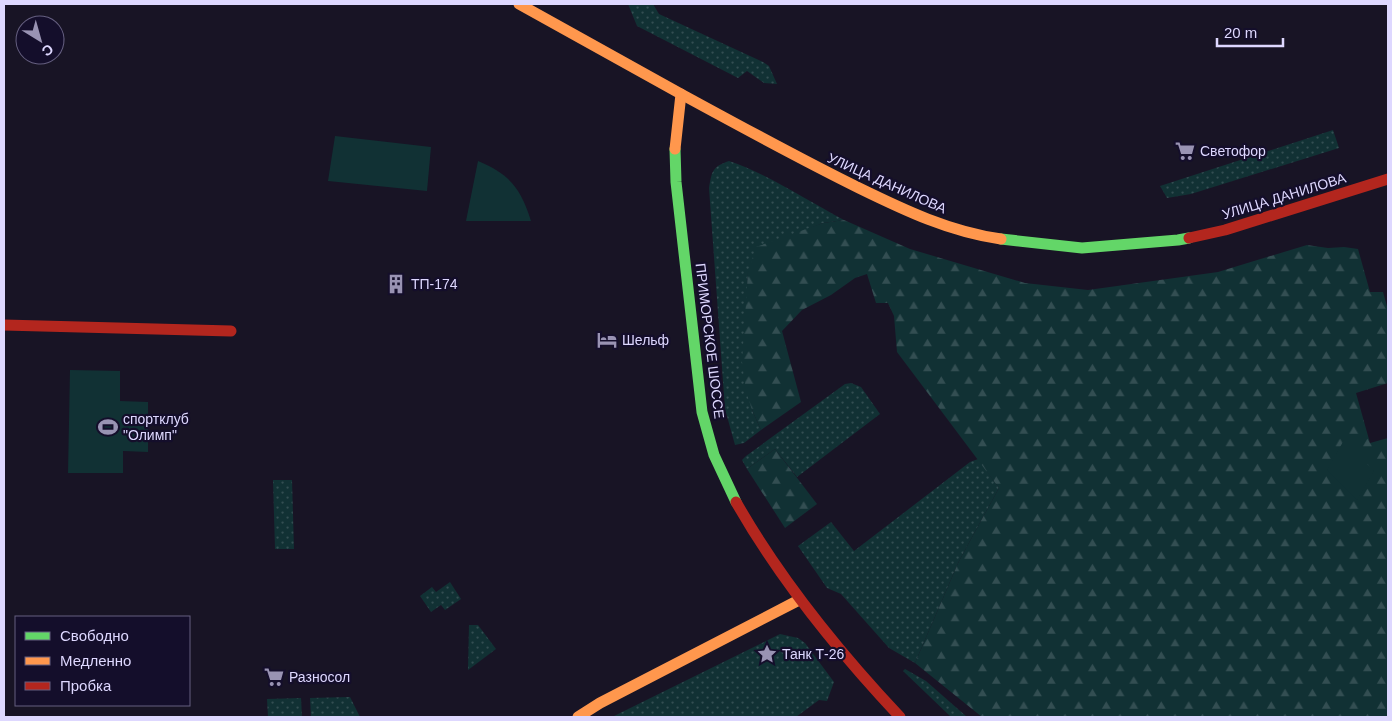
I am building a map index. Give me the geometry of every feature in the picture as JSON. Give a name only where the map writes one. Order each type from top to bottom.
[{"type":"street","points":[[519,4],[544,16],[681,94]]},
{"type":"street","name":"УЛИЦА ДАНИЛОВА","points":[[681,94],[816,167],[930,221],[994,238],[1031,243],[1082,248],[1178,240],[1225,230],[1388,180]]},
{"type":"street","name":"ПРИМОРСКОЕ ШОССЕ","points":[[681,94],[675,148],[676,182],[702,413],[719,468],[737,504],[763,548],[799,600],[855,668],[900,717]]},
{"type":"street","points":[[4,325],[231,331]]},
{"type":"street","points":[[578,717],[600,703],[799,600]]},
{"type":"green space","points":[[628,4],[653,4],[659,14],[763,62],[769,66],[777,84],[764,83],[747,71],[738,78],[637,26]]},
{"type":"green space","points":[[1333,130],[1339,148],[1191,194],[1167,198],[1160,186]]},
{"type":"green space","points":[[335,136],[431,147],[427,191],[328,181]]},
{"type":"green space","points":[[478,161],[498,171],[513,184],[523,200],[531,221],[466,221]]},
{"type":"green space","points":[[729,161],[772,180],[844,220],[823,223],[801,232],[748,272],[747,305],[752,410],[761,430],[744,443],[735,445],[725,409],[709,188],[714,170],[719,165]]},
{"type":"green space","points":[[844,220],[910,249],[1025,283],[1088,290],[1218,272],[1307,245],[1358,249],[1370,292],[1383,292],[1388,310],[1388,383],[1356,393],[1370,443],[1388,438],[1388,717],[982,717],[915,663],[959,561],[999,488],[897,352],[894,316],[888,303],[876,303],[867,274],[855,278],[831,295],[802,310],[782,331],[801,402],[761,430],[746,391],[742,362],[748,272],[756,247],[823,223]]},
{"type":"green space","name":"спортклуб \"Олимп\"","points":[[70,370],[120,371],[120,401],[148,402],[148,452],[123,451],[123,473],[68,473]]},
{"type":"green space","points":[[851,383],[861,387],[880,414],[797,477],[775,449],[747,469],[742,460],[746,456],[845,384]]},
{"type":"green space","points":[[1344,440],[1374,471],[1357,500],[1327,470]]},
{"type":"green space","points":[[775,449],[817,504],[785,528],[747,469]]},
{"type":"green space","points":[[978,459],[999,488],[959,561],[915,663],[889,648],[841,594],[827,588],[798,546],[831,522],[854,551],[970,462]]},
{"type":"green space","points":[[273,480],[292,480],[294,549],[275,549]]},
{"type":"green space","points":[[450,582],[461,599],[445,610],[441,605],[431,612],[420,596],[432,587],[436,592]]},
{"type":"green space","points":[[469,625],[478,625],[496,649],[468,670]]},
{"type":"green space","points":[[780,634],[798,638],[805,643],[834,682],[827,701],[819,700],[796,717],[612,717]]},
{"type":"green space","points":[[905,669],[926,681],[967,717],[951,717],[903,671]]},
{"type":"green space","points":[[350,697],[360,717],[311,717],[310,698]]},
{"type":"green space","points":[[301,698],[302,717],[268,717],[267,699]]},
{"type":"traffic: fast","points":[[675,149],[676,182],[702,412],[714,455],[736,502]]},
{"type":"traffic: fast","points":[[1001,239],[1082,248],[1189,238]]},
{"type":"traffic: slow","points":[[519,4],[681,94],[675,149]]},
{"type":"traffic: slow","points":[[681,94],[769,142],[893,204],[946,226],[1001,239]]},
{"type":"traffic: slow","points":[[578,717],[600,703],[799,600]]},
{"type":"traffic: jam","points":[[1189,238],[1225,230],[1388,179]]},
{"type":"traffic: jam","points":[[4,325],[231,331]]},
{"type":"traffic: jam","points":[[736,502],[791,587],[833,641],[900,717]]},
{"type":"place","name":"Светофор","points":[[1185,151]]},
{"type":"place","name":"ТП-174","points":[[396,284]]},
{"type":"place","name":"Шельф","points":[[607,340]]},
{"type":"place","name":"спортклуб \"Олимп\"","points":[[108,427]]},
{"type":"place","name":"Танк Т-26","points":[[767,654]]},
{"type":"place","name":"Разносол","points":[[274,677]]}]
